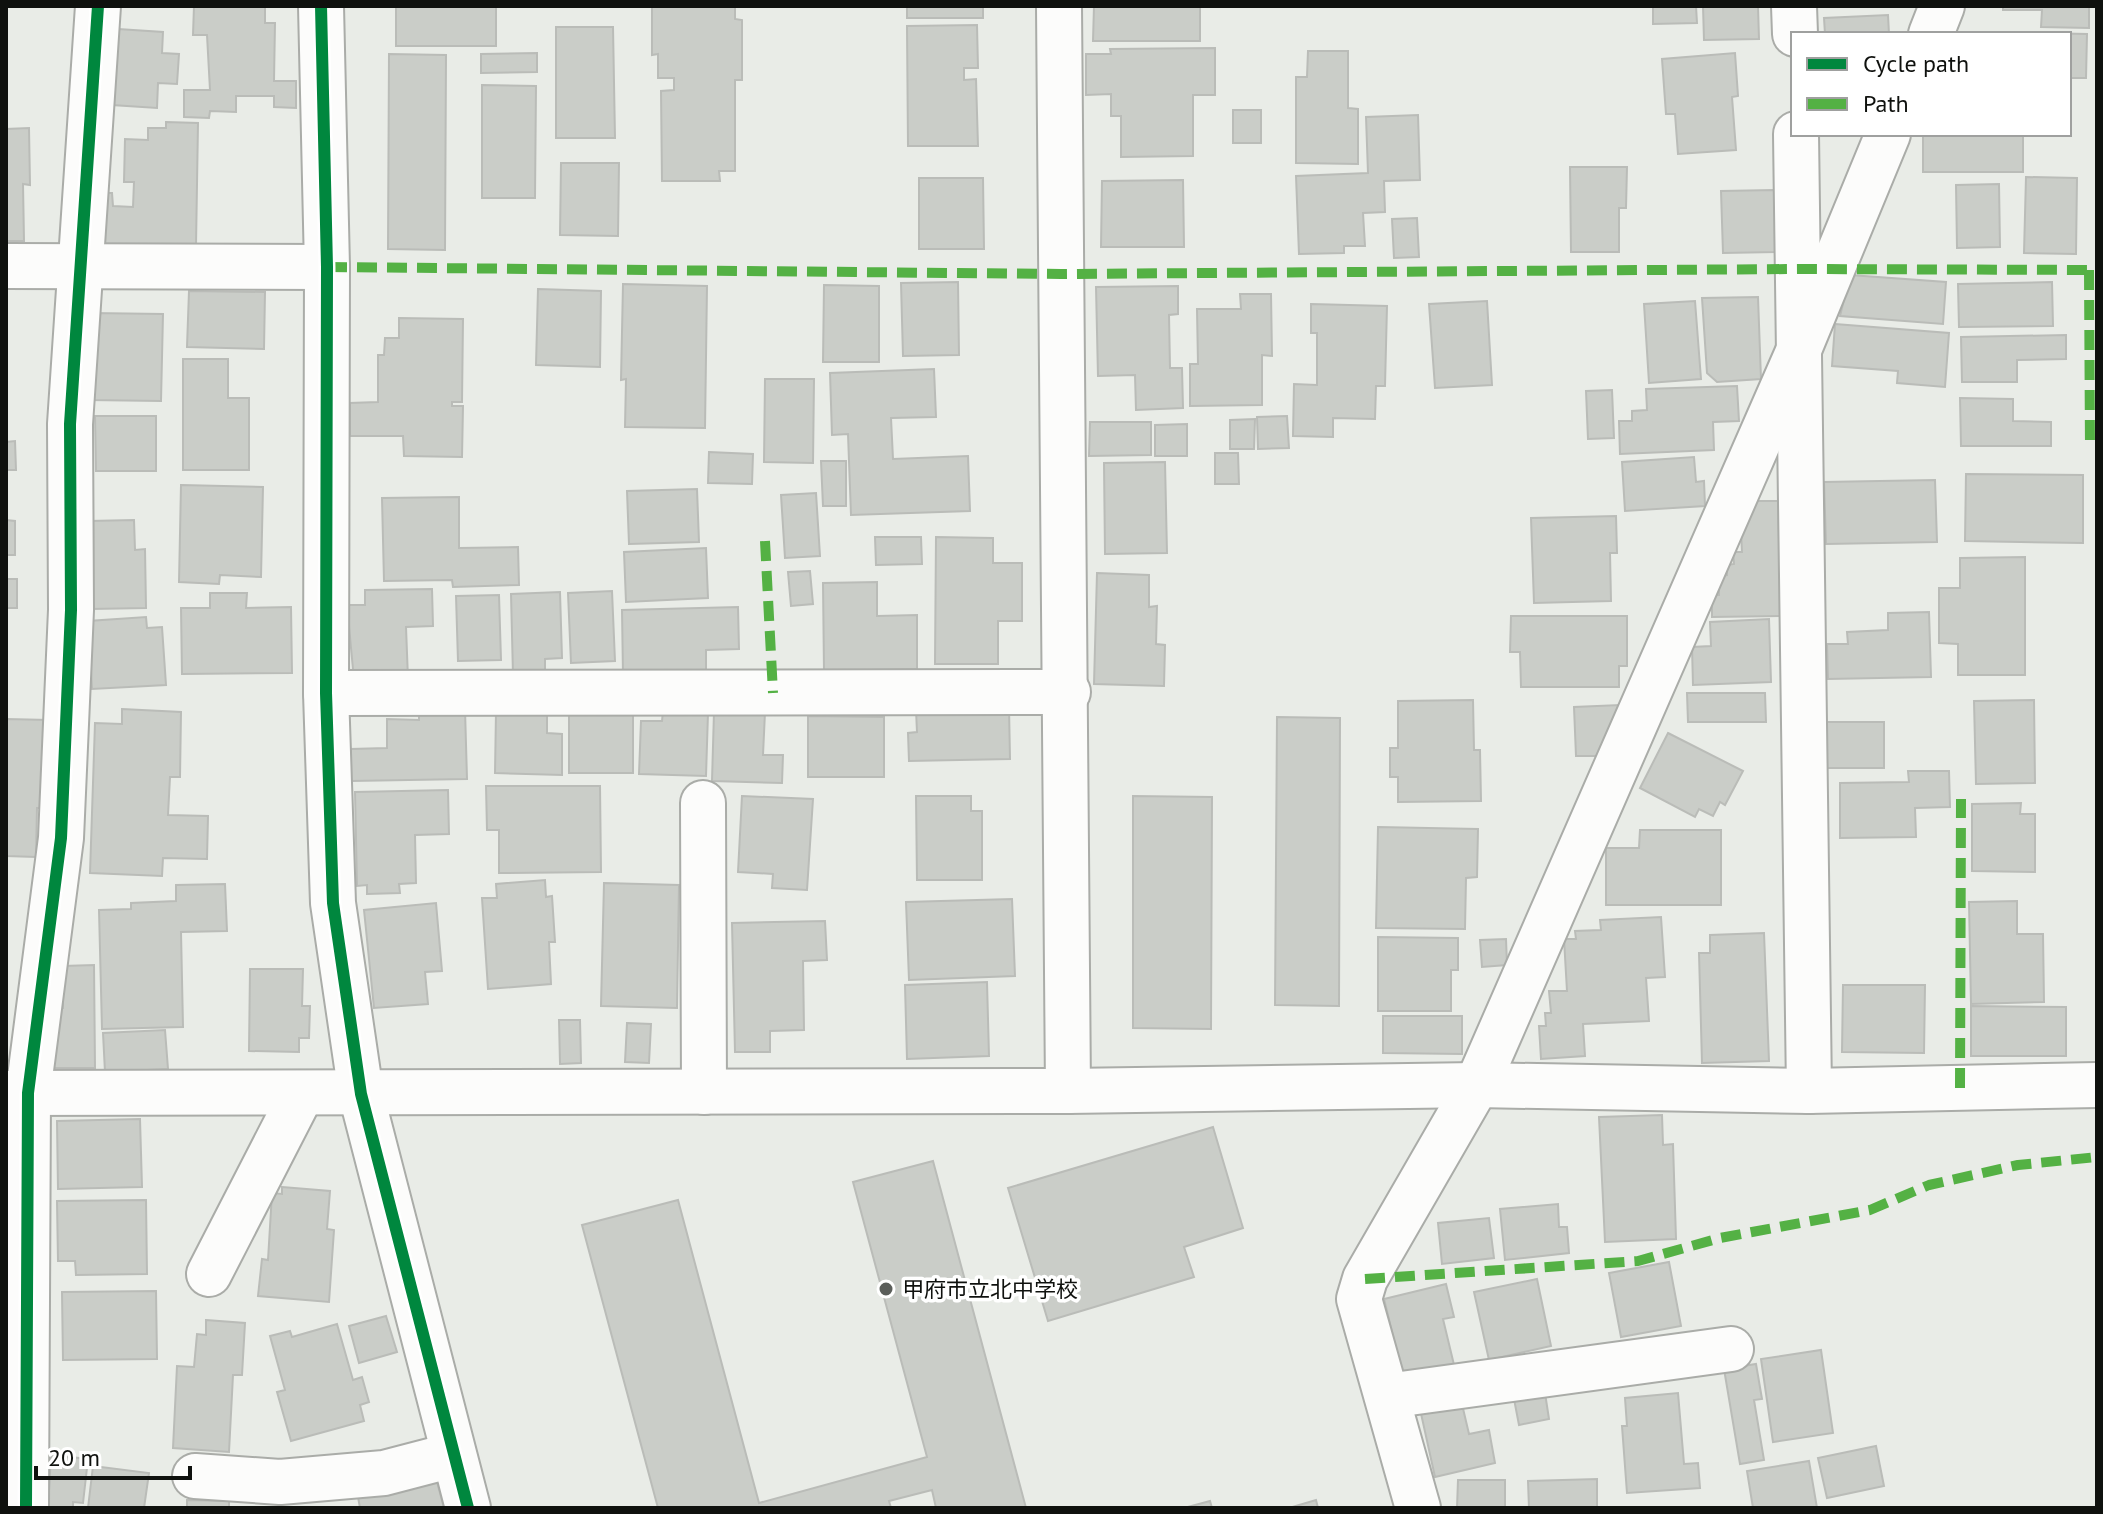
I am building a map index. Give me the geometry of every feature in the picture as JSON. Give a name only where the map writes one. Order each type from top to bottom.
[{"type":"street","points":[[26,1508],[17,1093],[61,838],[71,610],[70,424],[98,6]]},
{"type":"street","points":[[321,6],[327,267],[326,693],[333,903],[361,1094],[468,1508]]},
{"type":"street","points":[[1059,6],[1068,692],[1068,1091]]},
{"type":"street","points":[[1794,6],[1795,32]]},
{"type":"street","points":[[1932,32],[1942,6]]},
{"type":"street","points":[[1796,136],[1809,1091]]},
{"type":"street","points":[[1418,1508],[1359,1299],[1365,1279],[1477,1085],[1798,352],[1887,136]]},
{"type":"street","points":[[6,266],[327,267]]},
{"type":"street","points":[[326,693],[1068,692]]},
{"type":"street","points":[[703,803],[704,1092]]},
{"type":"street","points":[[17,1093],[1068,1091],[1477,1085],[1809,1091],[2097,1085]]},
{"type":"street","points":[[209,1274],[302,1093]]},
{"type":"street","points":[[1387,1396],[1731,1349]]},
{"type":"street","points":[[195,1476],[280,1482],[384,1473],[453,1455]]},
{"type":"building","points":[[194,6],[265,6],[265,23],[275,23],[274,81],[296,81],[296,108],[274,107],[274,96],[236,96],[236,112],[210,111],[209,118],[184,117],[184,90],[210,90],[207,35],[193,35]]},
{"type":"building","points":[[396,6],[496,6],[496,46],[396,46]]},
{"type":"building","points":[[652,6],[735,6],[735,19],[742,20],[742,80],[735,80],[735,171],[719,171],[720,181],[662,181],[661,91],[674,90],[674,78],[658,78],[658,54],[652,55]]},
{"type":"building","points":[[907,6],[983,6],[983,18],[907,18]]},
{"type":"building","points":[[1094,6],[1200,6],[1200,41],[1093,41]]},
{"type":"building","points":[[1653,6],[1696,6],[1697,23],[1653,24]]},
{"type":"building","points":[[1703,6],[1758,6],[1759,39],[1704,40]]},
{"type":"building","points":[[2003,6],[2089,6],[2089,28],[2041,27],[2042,10],[2003,10]]},
{"type":"building","points":[[1888,15],[1889,32],[1825,32],[1824,18]]},
{"type":"building","points":[[977,25],[978,68],[964,68],[964,80],[976,79],[978,146],[908,146],[907,26]]},
{"type":"building","points":[[556,27],[613,27],[615,138],[556,138]]},
{"type":"building","points":[[118,29],[163,32],[162,53],[179,54],[177,84],[158,83],[157,108],[112,105]]},
{"type":"building","points":[[2071,34],[2087,34],[2086,78],[2071,78]]},
{"type":"building","points":[[1215,48],[1215,95],[1193,95],[1193,156],[1121,157],[1121,116],[1111,116],[1111,94],[1086,95],[1086,54],[1111,54],[1110,49]]},
{"type":"building","points":[[1308,51],[1348,51],[1348,108],[1358,109],[1358,164],[1296,163],[1296,77],[1307,77]]},
{"type":"building","points":[[537,53],[537,72],[481,73],[481,54]]},
{"type":"building","points":[[1735,53],[1738,96],[1732,97],[1736,150],[1678,154],[1675,114],[1666,114],[1662,59]]},
{"type":"building","points":[[389,54],[446,55],[445,250],[388,249]]},
{"type":"building","points":[[482,85],[536,86],[535,198],[482,198]]},
{"type":"building","points":[[1233,110],[1261,110],[1261,143],[1233,143]]},
{"type":"building","points":[[1418,115],[1420,180],[1384,181],[1385,212],[1363,213],[1365,246],[1344,246],[1344,253],[1299,254],[1296,176],[1368,173],[1366,117]]},
{"type":"building","points":[[166,122],[198,123],[196,246],[100,244],[100,193],[112,193],[113,206],[133,207],[134,182],[124,182],[125,139],[148,140],[148,128],[166,128]]},
{"type":"building","points":[[29,128],[30,185],[23,184],[24,241],[6,241],[6,129]]},
{"type":"building","points":[[1923,136],[2023,136],[2023,172],[1923,172]]},
{"type":"building","points":[[561,163],[619,163],[618,236],[560,235]]},
{"type":"building","points":[[1570,167],[1627,167],[1626,208],[1619,208],[1619,252],[1571,252]]},
{"type":"building","points":[[2026,177],[2077,178],[2076,254],[2024,253]]},
{"type":"building","points":[[919,178],[983,178],[984,249],[919,249]]},
{"type":"building","points":[[1183,180],[1184,247],[1101,247],[1102,181]]},
{"type":"building","points":[[1999,184],[2000,247],[1957,248],[1956,185]]},
{"type":"building","points":[[1774,190],[1776,252],[1723,253],[1721,191]]},
{"type":"building","points":[[1417,218],[1419,257],[1394,258],[1392,219]]},
{"type":"building","points":[[1850,275],[1946,282],[1943,324],[1840,316]]},
{"type":"building","points":[[958,282],[959,355],[903,356],[901,283]]},
{"type":"building","points":[[2052,282],[2053,326],[1959,327],[1958,284]]},
{"type":"building","points":[[623,284],[707,286],[705,428],[625,427],[626,379],[621,380]]},
{"type":"building","points":[[824,285],[879,286],[879,362],[823,362]]},
{"type":"building","points":[[1178,286],[1178,314],[1169,315],[1170,368],[1182,368],[1183,408],[1136,410],[1135,375],[1098,376],[1096,287]]},
{"type":"building","points":[[538,289],[601,291],[600,367],[536,365]]},
{"type":"building","points":[[189,291],[265,292],[264,349],[187,347]]},
{"type":"building","points":[[1240,294],[1271,294],[1272,356],[1262,355],[1262,405],[1190,406],[1190,364],[1198,364],[1197,309],[1241,309]]},
{"type":"building","points":[[1758,297],[1761,379],[1717,382],[1707,373],[1702,298]]},
{"type":"building","points":[[1487,301],[1492,385],[1435,388],[1429,304]]},
{"type":"building","points":[[1695,301],[1701,379],[1649,383],[1644,304]]},
{"type":"building","points":[[1311,304],[1387,306],[1385,386],[1376,386],[1375,419],[1333,418],[1333,437],[1293,436],[1294,384],[1317,385],[1317,333],[1311,333]]},
{"type":"building","points":[[91,313],[163,314],[161,401],[89,400]]},
{"type":"building","points":[[399,318],[463,319],[462,402],[452,402],[452,406],[463,406],[462,457],[404,456],[403,436],[350,436],[350,403],[378,402],[378,355],[384,355],[385,338],[399,338]]},
{"type":"building","points":[[1835,324],[1949,333],[1945,387],[1897,383],[1898,371],[1832,366]]},
{"type":"building","points":[[2066,335],[2066,359],[2017,360],[2017,382],[1962,382],[1961,337]]},
{"type":"building","points":[[183,359],[228,359],[228,398],[249,398],[249,470],[183,470]]},
{"type":"building","points":[[934,369],[936,417],[891,418],[893,459],[968,456],[970,511],[851,515],[848,434],[832,435],[830,373]]},
{"type":"building","points":[[765,379],[814,379],[813,463],[764,462]]},
{"type":"building","points":[[1737,386],[1739,421],[1713,422],[1714,450],[1620,454],[1619,421],[1632,421],[1632,411],[1647,410],[1646,389]]},
{"type":"building","points":[[1612,390],[1614,438],[1588,439],[1586,391]]},
{"type":"building","points":[[1960,398],[2013,399],[2013,421],[2051,422],[2051,446],[1961,446]]},
{"type":"building","points":[[95,416],[156,416],[156,471],[96,471]]},
{"type":"building","points":[[1287,416],[1289,448],[1258,449],[1257,417]]},
{"type":"building","points":[[1255,419],[1254,449],[1230,449],[1230,420]]},
{"type":"building","points":[[1090,422],[1151,422],[1151,455],[1089,456]]},
{"type":"building","points":[[1187,424],[1187,456],[1155,456],[1155,425]]},
{"type":"building","points":[[15,441],[16,470],[6,470],[6,442]]},
{"type":"building","points":[[709,452],[753,454],[752,484],[708,483]]},
{"type":"building","points":[[1215,453],[1238,453],[1239,484],[1215,484]]},
{"type":"building","points":[[1694,457],[1696,482],[1704,481],[1705,506],[1625,511],[1622,462]]},
{"type":"building","points":[[821,461],[846,461],[846,506],[823,506]]},
{"type":"building","points":[[1165,462],[1167,553],[1105,554],[1104,463]]},
{"type":"building","points":[[1966,474],[2083,475],[2083,543],[1965,541]]},
{"type":"building","points":[[1935,480],[1937,542],[1826,544],[1824,482]]},
{"type":"building","points":[[181,485],[263,487],[261,577],[220,575],[219,584],[179,582]]},
{"type":"building","points":[[697,489],[699,542],[629,544],[627,491]]},
{"type":"building","points":[[816,493],[820,556],[785,558],[781,495]]},
{"type":"building","points":[[459,497],[459,548],[518,547],[519,585],[453,587],[452,580],[384,581],[382,498]]},
{"type":"building","points":[[1757,501],[1778,501],[1781,616],[1712,617],[1712,595],[1719,595],[1719,576],[1727,575],[1727,565],[1734,564],[1733,552],[1742,552],[1741,532]]},
{"type":"building","points":[[1616,516],[1617,553],[1610,553],[1611,601],[1534,603],[1531,518]]},
{"type":"building","points":[[6,520],[15,521],[15,555],[6,555]]},
{"type":"building","points":[[134,520],[135,550],[145,549],[146,608],[91,609],[89,521]]},
{"type":"building","points":[[875,537],[921,537],[922,564],[876,565]]},
{"type":"building","points":[[936,537],[993,538],[993,563],[1022,563],[1022,621],[998,621],[998,664],[935,664]]},
{"type":"building","points":[[706,548],[708,598],[626,602],[624,552]]},
{"type":"building","points":[[2025,557],[2025,675],[1958,675],[1958,644],[1939,643],[1939,588],[1960,588],[1960,558]]},
{"type":"building","points":[[810,571],[813,604],[791,606],[788,572]]},
{"type":"building","points":[[1097,573],[1149,575],[1149,607],[1157,606],[1156,644],[1165,645],[1164,686],[1094,684]]},
{"type":"building","points":[[6,579],[17,579],[17,608],[6,608]]},
{"type":"building","points":[[877,582],[877,616],[917,615],[917,669],[824,671],[823,583]]},
{"type":"building","points":[[432,589],[433,626],[406,627],[408,679],[354,680],[347,605],[365,605],[365,590]]},
{"type":"building","points":[[612,591],[615,661],[571,663],[568,593]]},
{"type":"building","points":[[560,592],[562,658],[545,659],[545,675],[513,675],[511,594]]},
{"type":"building","points":[[210,593],[247,593],[246,608],[291,607],[292,673],[182,674],[181,608],[210,608]]},
{"type":"building","points":[[499,595],[501,660],[458,661],[456,596]]},
{"type":"building","points":[[738,607],[739,649],[706,650],[706,673],[623,675],[622,610]]},
{"type":"building","points":[[1929,612],[1931,677],[1828,679],[1827,644],[1848,644],[1847,632],[1888,630],[1888,613]]},
{"type":"building","points":[[1511,616],[1627,616],[1627,666],[1619,666],[1619,687],[1521,687],[1520,652],[1510,652]]},
{"type":"building","points":[[146,617],[147,628],[162,627],[166,685],[92,689],[88,621]]},
{"type":"building","points":[[1769,619],[1771,682],[1693,685],[1692,647],[1711,646],[1710,622]]},
{"type":"building","points":[[1687,693],[1765,693],[1766,722],[1688,722]]},
{"type":"building","points":[[1473,700],[1474,750],[1480,750],[1481,801],[1398,802],[1398,777],[1390,777],[1390,748],[1398,748],[1398,701]]},
{"type":"building","points":[[2034,700],[2035,783],[1976,784],[1974,701]]},
{"type":"building","points":[[1620,705],[1599,756],[1576,756],[1574,707]]},
{"type":"building","points":[[1009,707],[1010,759],[909,761],[908,733],[917,732],[916,710]]},
{"type":"building","points":[[122,709],[181,712],[180,777],[170,777],[168,815],[208,816],[207,859],[163,858],[162,876],[90,873],[95,723],[122,724]]},
{"type":"building","points":[[465,709],[467,779],[351,781],[351,749],[387,748],[387,719],[419,720],[419,710]]},
{"type":"building","points":[[663,711],[708,713],[706,776],[639,774],[641,721],[662,721]]},
{"type":"building","points":[[496,712],[547,713],[547,733],[562,734],[562,775],[495,773]]},
{"type":"building","points":[[714,712],[765,712],[763,755],[783,755],[782,783],[712,781]]},
{"type":"building","points":[[569,713],[633,713],[633,773],[569,773]]},
{"type":"building","points":[[808,716],[884,717],[884,777],[808,777]]},
{"type":"building","points":[[1277,717],[1340,718],[1339,1006],[1275,1005]]},
{"type":"building","points":[[6,719],[49,720],[47,808],[37,808],[36,857],[6,856]]},
{"type":"building","points":[[1820,722],[1884,722],[1884,768],[1820,768]]},
{"type":"building","points":[[1668,733],[1743,771],[1725,805],[1720,802],[1713,816],[1699,809],[1695,817],[1640,788]]},
{"type":"building","points":[[1908,771],[1949,771],[1950,807],[1915,808],[1916,837],[1840,838],[1840,783],[1909,782]]},
{"type":"building","points":[[486,786],[600,786],[601,872],[499,873],[499,830],[487,830]]},
{"type":"building","points":[[448,790],[449,834],[415,835],[416,883],[399,884],[400,893],[367,894],[367,885],[357,886],[355,792]]},
{"type":"building","points":[[742,796],[813,799],[807,890],[772,888],[773,874],[738,872]]},
{"type":"building","points":[[916,796],[971,796],[971,811],[982,811],[982,880],[917,880]]},
{"type":"building","points":[[1133,796],[1212,797],[1211,1029],[1133,1028]]},
{"type":"building","points":[[2021,803],[2020,814],[2035,814],[2035,872],[1972,871],[1972,804]]},
{"type":"building","points":[[1378,827],[1478,829],[1477,877],[1466,878],[1465,929],[1376,928]]},
{"type":"building","points":[[1640,830],[1721,830],[1721,905],[1606,905],[1606,848],[1639,848]]},
{"type":"building","points":[[545,880],[546,897],[552,896],[555,942],[549,942],[551,984],[488,989],[482,898],[497,898],[496,884]]},
{"type":"building","points":[[604,883],[679,885],[677,1008],[601,1006]]},
{"type":"building","points":[[225,884],[227,931],[181,932],[183,1027],[102,1029],[99,910],[131,909],[131,903],[176,901],[176,885]]},
{"type":"building","points":[[1012,899],[1015,976],[909,980],[906,902]]},
{"type":"building","points":[[2017,901],[2017,934],[2043,934],[2044,1002],[1971,1004],[1969,902]]},
{"type":"building","points":[[436,903],[442,971],[425,972],[428,1004],[374,1008],[364,910]]},
{"type":"building","points":[[1661,917],[1665,977],[1646,978],[1649,1021],[1583,1024],[1585,1056],[1541,1059],[1539,1026],[1546,1026],[1545,1013],[1551,1013],[1549,991],[1567,991],[1564,939],[1576,939],[1575,931],[1601,930],[1600,920]]},
{"type":"building","points":[[825,921],[827,960],[803,961],[804,1030],[770,1031],[770,1052],[735,1052],[732,923]]},
{"type":"building","points":[[1764,933],[1769,1061],[1702,1063],[1699,953],[1710,953],[1710,935]]},
{"type":"building","points":[[1378,937],[1458,938],[1458,970],[1451,970],[1451,1011],[1378,1011]]},
{"type":"building","points":[[1506,939],[1507,965],[1482,967],[1480,940]]},
{"type":"building","points":[[94,965],[95,1068],[51,1068],[51,1008],[63,1008],[63,966]]},
{"type":"building","points":[[250,969],[303,969],[302,1006],[310,1006],[309,1038],[299,1038],[299,1052],[249,1051]]},
{"type":"building","points":[[987,982],[989,1056],[907,1059],[905,985]]},
{"type":"building","points":[[1843,985],[1925,985],[1924,1053],[1842,1052]]},
{"type":"building","points":[[1971,1006],[2066,1007],[2066,1056],[1971,1056]]},
{"type":"building","points":[[1383,1016],[1462,1016],[1462,1054],[1383,1053]]},
{"type":"building","points":[[559,1020],[580,1020],[581,1063],[560,1064]]},
{"type":"building","points":[[627,1023],[651,1024],[649,1063],[625,1062]]},
{"type":"building","points":[[165,1030],[168,1069],[105,1072],[103,1033]]},
{"type":"building","points":[[1662,1115],[1663,1145],[1673,1144],[1676,1239],[1605,1242],[1599,1117]]},
{"type":"building","points":[[140,1119],[142,1187],[58,1189],[57,1121]]},
{"type":"building","points":[[1213,1127],[1243,1228],[1184,1247],[1194,1277],[1048,1321],[1008,1188]]},
{"type":"building","points":[[933,1161],[1026,1508],[936,1508],[932,1490],[889,1501],[891,1508],[658,1508],[582,1225],[678,1200],[759,1503],[927,1457],[853,1182]]},
{"type":"building","points":[[282,1187],[330,1191],[327,1229],[334,1230],[329,1302],[258,1296],[262,1259],[268,1260],[272,1193],[282,1194]]},
{"type":"building","points":[[146,1200],[147,1274],[76,1275],[75,1261],[58,1261],[57,1201]]},
{"type":"building","points":[[1558,1204],[1559,1227],[1567,1227],[1569,1253],[1505,1260],[1500,1209]]},
{"type":"building","points":[[1489,1218],[1494,1258],[1442,1264],[1438,1223]]},
{"type":"building","points":[[1669,1262],[1681,1326],[1621,1337],[1609,1273]]},
{"type":"building","points":[[1537,1279],[1551,1346],[1489,1360],[1474,1292]]},
{"type":"building","points":[[1446,1284],[1454,1317],[1443,1319],[1455,1369],[1404,1381],[1384,1299]]},
{"type":"building","points":[[156,1291],[157,1359],[63,1360],[62,1292]]},
{"type":"building","points":[[386,1316],[397,1352],[359,1363],[349,1326]]},
{"type":"building","points":[[206,1320],[245,1323],[242,1375],[233,1375],[229,1452],[173,1448],[177,1366],[194,1367],[197,1334],[206,1335]]},
{"type":"building","points":[[337,1324],[353,1380],[362,1377],[369,1402],[360,1405],[364,1421],[291,1441],[277,1392],[285,1390],[270,1336],[290,1331],[292,1337]]},
{"type":"building","points":[[1821,1350],[1833,1433],[1773,1442],[1761,1359]]},
{"type":"building","points":[[1756,1364],[1762,1399],[1754,1400],[1764,1460],[1740,1464],[1724,1369]]},
{"type":"building","points":[[1545,1393],[1549,1419],[1519,1425],[1514,1399]]},
{"type":"building","points":[[1678,1393],[1684,1464],[1698,1463],[1700,1488],[1627,1493],[1622,1426],[1627,1426],[1625,1398]]},
{"type":"building","points":[[1461,1400],[1469,1434],[1489,1430],[1495,1463],[1435,1477],[1420,1409]]},
{"type":"building","points":[[1876,1446],[1884,1486],[1827,1498],[1818,1458]]},
{"type":"building","points":[[51,1455],[88,1459],[83,1503],[73,1502],[73,1508],[48,1508]]},
{"type":"building","points":[[1809,1461],[1817,1508],[1753,1508],[1747,1471]]},
{"type":"building","points":[[93,1466],[149,1473],[144,1508],[88,1508]]},
{"type":"building","points":[[436,1478],[444,1508],[360,1508],[358,1497]]},
{"type":"building","points":[[1597,1479],[1597,1508],[1529,1508],[1528,1481]]},
{"type":"building","points":[[1458,1480],[1505,1480],[1505,1508],[1457,1508]]},
{"type":"building","points":[[187,1500],[229,1501],[229,1508],[187,1508]]},
{"type":"building","points":[[1316,1500],[1318,1508],[1289,1508]]},
{"type":"building","points":[[1210,1501],[1212,1508],[1184,1508]]},
{"type":"marked path","points":[[327,267],[1061,274],[2097,270]]},
{"type":"marked path","points":[[2089,270],[2090,449]]},
{"type":"marked path","points":[[765,541],[773,693]]},
{"type":"marked path","points":[[1960,1088],[1961,799]]},
{"type":"marked path","points":[[1365,1279],[1638,1261],[1720,1238],[1870,1210],[1929,1185],[2018,1165],[2097,1157]]},
{"type":"cycle path","points":[[26,1508],[28,1093],[61,838],[71,610],[70,424],[98,6]]},
{"type":"cycle path","points":[[321,6],[327,267],[326,693],[333,903],[361,1094],[468,1508]]},
{"type":"place","name":"甲府市立北中学校","points":[[886,1289]]}]
